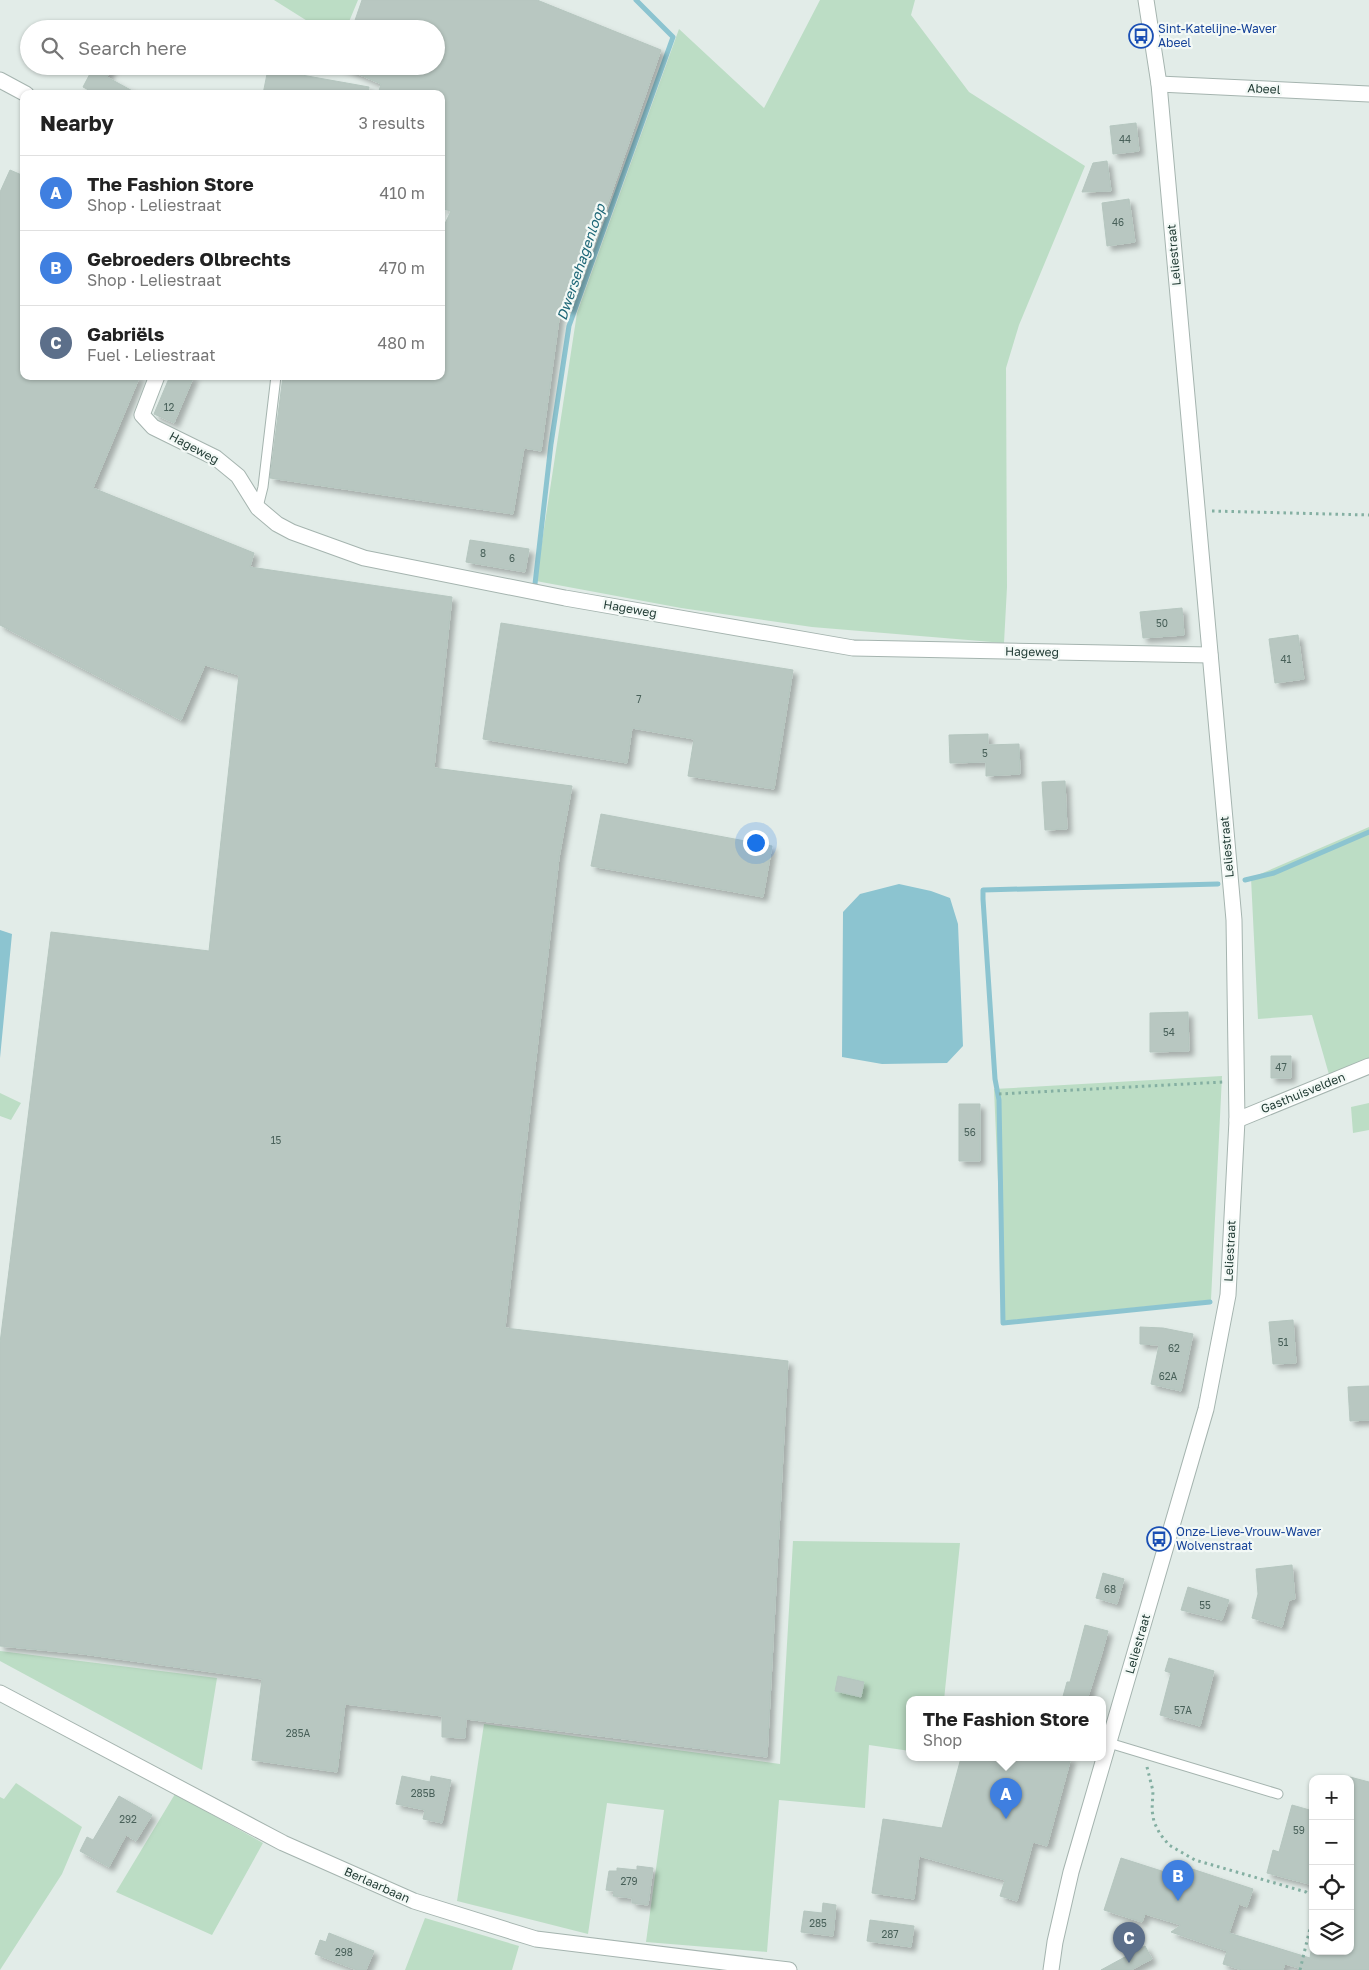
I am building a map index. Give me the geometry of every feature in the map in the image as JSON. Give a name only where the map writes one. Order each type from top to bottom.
[{"type":"street","name":"Leliestraat","points":[[1106,1753],[1206,1410],[1219,1350],[1228,1295],[1236,1120],[1234,920],[1159,84],[1146,0]]},
{"type":"street","points":[[0,80],[20,91]]},
{"type":"street","name":"Abeel","points":[[1159,84],[1369,94]]},
{"type":"street","name":"Hageweg","points":[[155,380],[142,415],[153,427],[216,458],[238,476],[258,508],[277,524],[292,532],[364,558],[565,598],[853,648],[1210,655]]},
{"type":"street","name":"Gasthuisvelden","points":[[1236,1120],[1369,1066]]},
{"type":"street","name":"Berlaarbaan","points":[[0,1693],[283,1843],[414,1901],[536,1939],[789,1970]]},
{"type":"street","name":"Leliestraat","points":[[1051,1970],[1055,1942],[1071,1872],[1104,1761]]},
{"type":"lane","points":[[258,508],[263,487],[276,380]]},
{"type":"lane","points":[[1109,1743],[1278,1794]]},
{"type":"path","points":[[1197,511],[1369,516]]},
{"type":"path","points":[[999,1094],[1236,1081]]},
{"type":"path","points":[[1144,1754],[1153,1791],[1152,1810],[1154,1822],[1160,1834],[1169,1845],[1195,1860],[1309,1894]]},
{"type":"path","points":[[1300,1970],[1309,1933]]},
{"type":"green space","points":[[274,0],[358,0],[350,20],[306,20]]},
{"type":"green space","points":[[820,0],[915,0],[911,15],[969,92],[1085,166],[1019,325],[1006,368],[1007,587],[1004,643],[812,627],[681,608],[536,581],[577,313],[679,29],[764,108]]},
{"type":"green space","points":[[1369,827],[1369,1061],[1330,1078],[1312,1015],[1258,1019],[1251,878]]},
{"type":"green space","points":[[1222,1076],[1211,1300],[1004,1321],[994,1089]]},
{"type":"green space","points":[[0,1093],[21,1103],[11,1120],[0,1116]]},
{"type":"green space","points":[[1369,1103],[1369,1130],[1353,1133],[1351,1107]]},
{"type":"green space","points":[[793,1541],[960,1543],[944,1696],[906,1696],[906,1750],[869,1745],[865,1808],[779,1800],[767,1952],[646,1942],[664,1810],[607,1803],[588,1934],[457,1901],[484,1724],[780,1764]]},
{"type":"green space","points":[[0,1651],[217,1678],[202,1770],[0,1661]]},
{"type":"green space","points":[[16,1783],[82,1827],[62,1874],[0,1970],[0,1797],[4,1799]]},
{"type":"green space","points":[[175,1794],[263,1843],[212,1935],[116,1892]]},
{"type":"green space","points":[[425,1918],[519,1946],[512,1970],[405,1970]]},
{"type":"water","points":[[899,884],[931,891],[950,898],[958,924],[963,1046],[947,1063],[882,1064],[842,1057],[843,912],[860,894]]},
{"type":"water","points":[[0,930],[12,934],[0,1058]]},
{"type":"building","points":[[362,0],[537,0],[661,50],[571,310],[561,305],[541,451],[524,448],[513,514],[270,478],[282,380],[445,380],[445,224],[451,211],[445,210],[445,90],[379,90],[381,84],[360,75],[445,75],[445,20],[355,20]]},
{"type":"building","points":[[89,75],[108,75],[107,77],[131,90],[89,90],[83,87]]},
{"type":"building","points":[[267,75],[302,75],[369,87],[369,90],[264,90]]},
{"type":"building","points":[[1136,123],[1139,151],[1113,154],[1110,126]]},
{"type":"building","points":[[1107,161],[1111,191],[1082,192],[1093,163]]},
{"type":"building","points":[[10,170],[20,174],[20,380],[138,380],[93,488],[254,553],[250,567],[452,597],[434,768],[572,786],[559,858],[505,1328],[788,1361],[767,1757],[466,1719],[465,1738],[442,1737],[442,1716],[345,1704],[337,1772],[252,1760],[262,1679],[83,1654],[0,1646],[0,1343],[51,932],[209,951],[239,675],[205,665],[181,720],[0,625],[0,192]]},
{"type":"building","points":[[1129,199],[1135,242],[1107,246],[1102,203]]},
{"type":"building","points":[[168,380],[192,380],[174,423],[154,414]]},
{"type":"building","points":[[470,540],[529,549],[525,572],[466,562]]},
{"type":"building","points":[[1182,608],[1184,635],[1143,638],[1140,612]]},
{"type":"building","points":[[501,623],[793,670],[774,789],[688,776],[694,739],[632,728],[627,763],[483,739]]},
{"type":"building","points":[[1298,635],[1304,679],[1275,683],[1269,639]]},
{"type":"building","points":[[988,734],[988,745],[1019,744],[1020,774],[986,776],[986,762],[950,763],[949,735]]},
{"type":"building","points":[[1065,781],[1067,829],[1045,830],[1042,782]]},
{"type":"building","points":[[601,814],[772,846],[763,897],[591,866]]},
{"type":"building","points":[[1188,1012],[1189,1051],[1150,1052],[1150,1013]]},
{"type":"building","points":[[1271,1056],[1291,1056],[1291,1078],[1271,1078]]},
{"type":"building","points":[[959,1104],[980,1104],[980,1161],[959,1161]]},
{"type":"building","points":[[1293,1320],[1296,1363],[1273,1364],[1269,1322]]},
{"type":"building","points":[[1140,1327],[1163,1328],[1193,1334],[1181,1391],[1151,1384],[1159,1345],[1140,1344]]},
{"type":"building","points":[[1369,1386],[1369,1420],[1350,1421],[1348,1387]]},
{"type":"building","points":[[1292,1565],[1295,1599],[1289,1600],[1282,1627],[1252,1618],[1258,1594],[1256,1569]]},
{"type":"building","points":[[1103,1573],[1124,1579],[1117,1604],[1096,1598]]},
{"type":"building","points":[[1188,1587],[1229,1600],[1222,1620],[1181,1610]]},
{"type":"building","points":[[1085,1625],[1108,1631],[1088,1696],[1063,1696],[1067,1682],[1070,1682]]},
{"type":"building","points":[[1169,1658],[1214,1671],[1200,1726],[1160,1715],[1171,1673],[1165,1671]]},
{"type":"building","points":[[838,1676],[864,1682],[861,1697],[835,1691]]},
{"type":"building","points":[[960,1761],[1070,1761],[1047,1846],[1033,1842],[1017,1901],[1000,1896],[1005,1880],[919,1856],[914,1899],[872,1893],[883,1819],[942,1828]]},
{"type":"building","points":[[402,1776],[430,1782],[431,1776],[451,1780],[442,1823],[423,1819],[425,1810],[396,1804]]},
{"type":"building","points":[[1354,1778],[1369,1782],[1369,1970],[1306,1970],[1285,1964],[1283,1970],[1242,1970],[1223,1964],[1227,1951],[1171,1932],[1181,1925],[1145,1914],[1142,1922],[1104,1910],[1121,1858],[1171,1874],[1174,1863],[1253,1889],[1247,1907],[1239,1904],[1229,1933],[1310,1958],[1310,1955],[1354,1955]]},
{"type":"building","points":[[119,1796],[152,1815],[136,1841],[126,1835],[109,1867],[80,1851],[87,1837],[93,1840]]},
{"type":"building","points":[[1292,1805],[1309,1810],[1309,1884],[1267,1873],[1273,1850],[1279,1852]]},
{"type":"building","points":[[637,1866],[653,1868],[648,1905],[632,1903],[632,1898],[613,1896],[614,1891],[606,1890],[609,1871],[617,1871],[617,1868],[637,1870]]},
{"type":"building","points":[[823,1903],[836,1905],[833,1936],[801,1932],[804,1911],[822,1913]]},
{"type":"building","points":[[870,1920],[914,1926],[911,1947],[867,1941]]},
{"type":"building","points":[[329,1933],[374,1951],[366,1970],[357,1970],[315,1954],[320,1940],[326,1942]]},
{"type":"building","points":[[1145,1946],[1152,1959],[1131,1970],[1101,1970]]},
{"type":"waterway","name":"Dwersehagenloop","points":[[535,584],[551,444],[569,326],[673,37],[636,0]]},
{"type":"waterway","points":[[1245,880],[1274,873],[1369,832]]},
{"type":"waterway","points":[[1210,1302],[1003,1323],[999,1100],[995,1079],[983,890],[1218,884]]},
{"type":"place","name":"Sint-Katelijne-Waver Abeel","points":[[1141,36]]},
{"type":"place","name":"Onze-Lieve-Vrouw-Waver Wolvenstraat","points":[[1159,1539]]},
{"type":"place","name":"The Fashion Store","points":[[1006,1819]]},
{"type":"place","name":"Gebroeders Olbrechts","points":[[1178,1901]]},
{"type":"place","name":"Gabriëls","points":[[1129,1963]]}]
